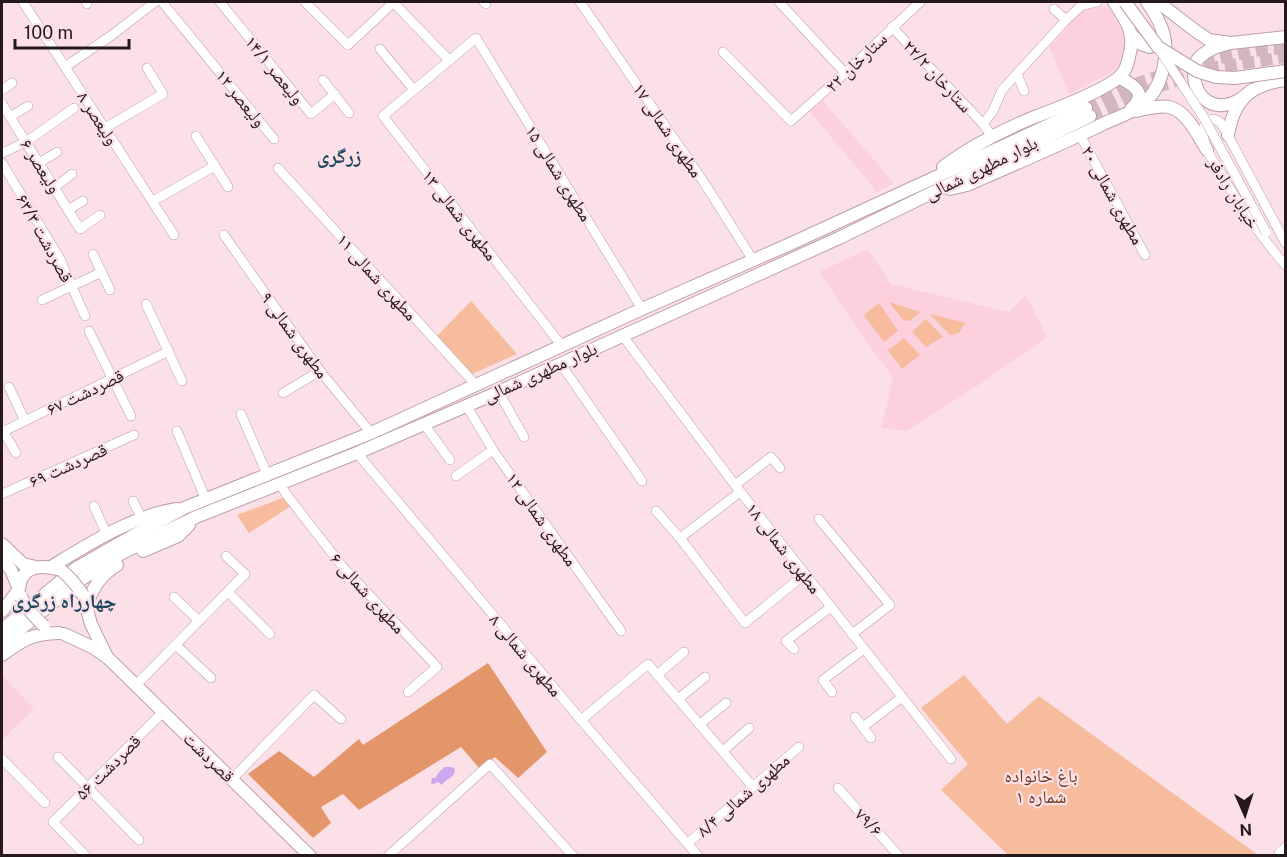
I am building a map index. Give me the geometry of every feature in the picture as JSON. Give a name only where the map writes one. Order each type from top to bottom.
[{"type":"main road","points":[[926,188],[968,150],[992,136],[1060,107],[1119,77],[1129,59],[1132,41],[1125,20],[1114,2]]},
{"type":"main road","points":[[1125,2],[1158,47],[1197,71],[1235,78],[1286,71]]},
{"type":"main road","points":[[926,188],[967,185],[1080,135],[1145,102],[1160,84],[1167,46],[1162,29],[1148,2]]},
{"type":"main road","points":[[1158,2],[1203,37],[1231,43]]},
{"type":"main road","points":[[1131,34],[1141,44],[1150,47],[1160,41],[1160,25]]},
{"type":"main road","points":[[1207,150],[1198,117],[1193,68],[1196,61],[1211,49],[1231,43],[1286,38]]},
{"type":"main road","points":[[1119,77],[1134,86],[1139,94],[1138,101],[1128,112]]},
{"type":"main road","points":[[1195,86],[1201,98],[1222,105],[1239,100],[1260,86],[1286,80]]},
{"type":"main road","points":[[1228,135],[1231,120],[1238,105],[1252,90]]},
{"type":"main road","points":[[1128,112],[1163,107],[1175,109],[1187,119],[1207,150]]},
{"type":"main road","name":"بلوار مطهرى شمالى","points":[[2,630],[75,569],[184,508],[370,433],[753,260],[926,188],[1088,112]]},
{"type":"main road","name":"بلوار مطهرى شمالى","points":[[2,644],[82,579],[122,553],[196,518],[357,453],[498,392],[839,238],[926,188]]},
{"type":"main road","points":[[56,569],[81,548],[107,535],[160,511],[184,508]]},
{"type":"main road","points":[[2,655],[27,638],[40,634],[73,633],[85,619],[85,604],[98,579],[131,556],[178,536],[196,518]]},
{"type":"main road","points":[[2,544],[23,564],[56,569],[72,580],[108,658]]},
{"type":"main road","points":[[2,559],[11,570],[27,607],[36,619],[48,629],[94,648],[108,658]]},
{"type":"main road","points":[[2,611],[20,593],[21,580],[25,573],[36,567]]},
{"type":"main road","name":"قصردشت","points":[[108,658],[310,855]]},
{"type":"street","name":"۸ ولیعصر","points":[[22,2],[174,235]]},
{"type":"street","points":[[65,67],[155,2]]},
{"type":"street","name":"۱۲ ولیعصر","points":[[162,2],[274,139]]},
{"type":"street","name":"۱۴/۱ ولیعصر","points":[[220,2],[311,114],[335,94]]},
{"type":"street","points":[[305,2],[348,45],[393,2],[449,60],[414,90],[380,49]]},
{"type":"street","name":"۱۷ مطهری شمالی","points":[[580,2],[703,182],[753,260]]},
{"type":"street","points":[[779,2],[846,74]]},
{"type":"street","name":"۲۲ ستارخان","points":[[723,52],[791,121],[846,74],[920,2]]},
{"type":"street","points":[[983,124],[993,111],[1002,90],[1066,20],[1081,6],[1097,2]]},
{"type":"street","points":[[1054,9],[1066,20]]},
{"type":"street","name":"۲۲/۲ ستارخان","points":[[892,27],[992,136]]},
{"type":"street","name":"۱۵ مطهری شمالی","points":[[449,60],[476,38],[642,309]]},
{"type":"street","points":[[1158,47],[1204,118],[1266,232],[1286,261]]},
{"type":"street","points":[[105,128],[163,94],[147,68]]},
{"type":"street","points":[[1017,74],[1024,91]]},
{"type":"street","points":[[323,80],[350,113]]},
{"type":"street","points":[[2,90],[12,83]]},
{"type":"street","name":"۱۳ مطهری شمالی","points":[[414,90],[383,116],[562,346]]},
{"type":"street","name":"۶ ولیعصر","points":[[2,104],[80,229],[100,215]]},
{"type":"street","points":[[10,117],[28,106]]},
{"type":"street","points":[[2,153],[26,142],[74,108]]},
{"type":"street","name":"خیابان رادفر","points":[[1286,244],[1222,125],[1214,119],[1207,120],[1204,131],[1207,150],[1236,199],[1286,266]]},
{"type":"street","name":"۲۰ مطهری شمالی","points":[[1080,135],[1145,255]]},
{"type":"street","points":[[196,136],[228,187]]},
{"type":"street","points":[[39,163],[57,152]]},
{"type":"street","name":"۶۳/۳ قصردشت","points":[[2,163],[60,259],[85,316]]},
{"type":"street","points":[[153,201],[215,166]]},
{"type":"street","name":"۱۱ مطهری شمالی","points":[[278,168],[477,385]]},
{"type":"street","points":[[54,188],[72,174]]},
{"type":"street","points":[[68,210],[82,201]]},
{"type":"street","name":"۹ مطهری شمالی","points":[[224,235],[320,371],[370,433]]},
{"type":"street","points":[[93,254],[110,291]]},
{"type":"street","points":[[42,300],[102,272]]},
{"type":"street","points":[[146,304],[183,381]]},
{"type":"street","points":[[89,331],[131,416]]},
{"type":"street","name":"۱۸ مطهری شمالی","points":[[622,335],[737,488],[951,759]]},
{"type":"street","name":"۶۷ قصردشت","points":[[2,432],[169,351]]},
{"type":"street","points":[[560,363],[642,481]]},
{"type":"street","points":[[283,393],[320,371]]},
{"type":"street","points":[[9,387],[25,421]]},
{"type":"street","points":[[498,392],[524,437]]},
{"type":"street","name":"۱۲ مطهری شمالی","points":[[466,405],[493,450],[621,631]]},
{"type":"street","points":[[241,414],[267,474]]},
{"type":"street","points":[[424,424],[450,460]]},
{"type":"street","points":[[177,431],[206,500]]},
{"type":"street","points":[[2,432],[16,453]]},
{"type":"street","name":"۶۹ قصردشت","points":[[2,494],[134,435]]},
{"type":"street","points":[[456,476],[493,450]]},
{"type":"street","name":"۸ مطهری شمالی","points":[[357,453],[581,720],[698,855]]},
{"type":"street","points":[[680,538],[771,457],[780,468]]},
{"type":"street","name":"۶ مطهری شمالی","points":[[280,484],[342,566],[437,667],[408,692]]},
{"type":"street","points":[[133,501],[142,519]]},
{"type":"street","points":[[94,506],[107,535]]},
{"type":"street","points":[[656,511],[680,538],[745,623],[805,574]]},
{"type":"street","points":[[819,519],[890,605],[852,634]]},
{"type":"street","points":[[136,686],[245,574],[226,556]]},
{"type":"street","points":[[228,592],[270,634]]},
{"type":"street","points":[[174,597],[199,621]]},
{"type":"street","points":[[794,650],[786,641],[831,607]]},
{"type":"street","points":[[176,645],[211,678]]},
{"type":"street","points":[[832,692],[823,680],[864,649]]},
{"type":"street","points":[[657,675],[684,652]]},
{"type":"street","points":[[581,720],[648,664],[753,787]]},
{"type":"street","points":[[678,699],[705,677]]},
{"type":"street","points":[[232,779],[314,695],[341,719]]},
{"type":"street","points":[[862,727],[902,697]]},
{"type":"street","points":[[700,724],[726,703]]},
{"type":"street","name":"۵۶ قصردشت","points":[[86,855],[53,822],[163,712]]},
{"type":"street","points":[[855,717],[871,738]]},
{"type":"street","points":[[723,751],[749,728]]},
{"type":"street","name":"۸/۴ مطهری شمالی","points":[[688,843],[799,747]]},
{"type":"street","points":[[58,756],[139,840]]},
{"type":"street","points":[[2,759],[45,803]]},
{"type":"street","points":[[388,855],[490,764],[573,855]]},
{"type":"street","name":"۷۹/۶","points":[[837,788],[900,855]]},
{"type":"shaded area","points":[[1105,6],[1111,11],[1123,33],[1123,55],[1119,65],[1111,73],[1069,94],[1049,47],[1083,10]]},
{"type":"shaded area","points":[[823,101],[894,183],[877,192],[810,112]]},
{"type":"shaded area","points":[[868,249],[891,284],[1009,312],[1026,295],[1047,337],[907,431],[881,428],[893,377],[819,272]]},
{"type":"shaded area","points":[[488,663],[547,752],[518,778],[495,757],[479,768],[461,747],[359,810],[343,794],[321,807],[331,823],[313,838],[248,774],[279,751],[314,777],[359,739],[363,745]]},
{"type":"shaded area","points":[[2,675],[34,709],[2,740]]},
{"type":"shaded area","points":[[445,767],[454,768],[453,776],[442,785],[438,782],[431,783],[432,778],[435,778]]},
{"type":"green space","points":[[471,301],[517,354],[472,374],[437,336]]},
{"type":"green space","points":[[889,302],[920,312],[910,321],[903,320]]},
{"type":"green space","points":[[879,303],[898,331],[884,342],[864,315]]},
{"type":"green space","points":[[930,314],[965,323],[959,333],[950,335]]},
{"type":"green space","points":[[926,319],[943,337],[926,347],[912,332]]},
{"type":"green space","points":[[904,338],[920,355],[902,369],[888,350]]},
{"type":"green space","points":[[285,497],[291,506],[249,533],[237,515]]},
{"type":"green space","name":"باغ خانواده شماره ۱","points":[[964,675],[1007,724],[1039,696],[1258,855],[1008,855],[941,790],[968,764],[921,708]]},
{"type":"tunnel","points":[[1086,108],[1141,82],[1210,60],[1260,50],[1286,48]]},
{"type":"tunnel","points":[[1090,116],[1145,91],[1218,67],[1286,57]]},
{"type":"district","name":"زرگری","points":[[339,156]]},
{"type":"district","name":"چهارراه زرگری","points":[[64,601]]}]
